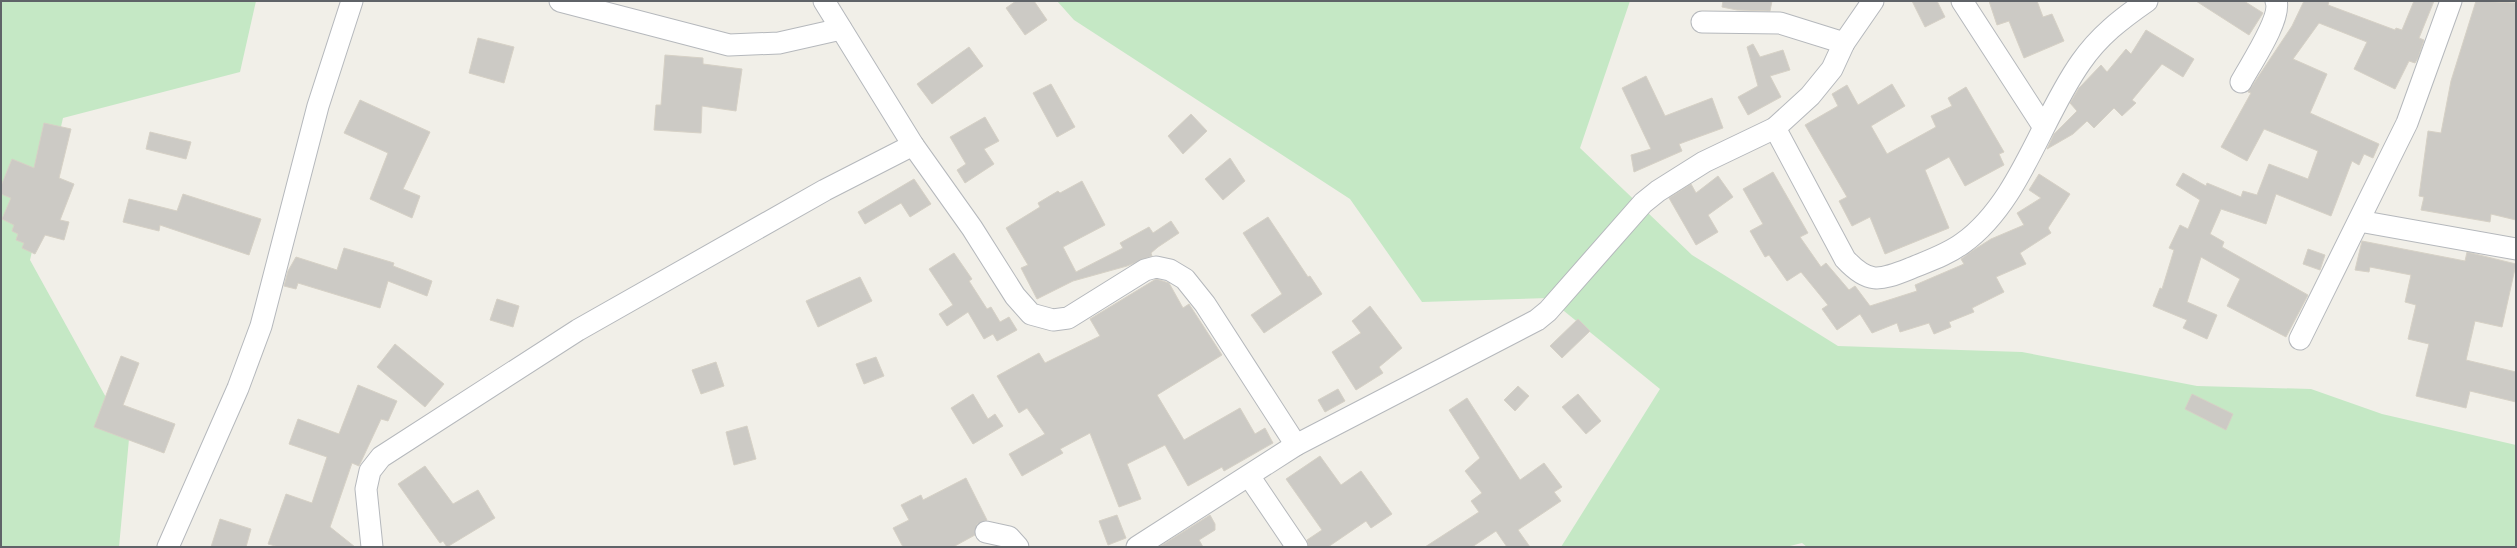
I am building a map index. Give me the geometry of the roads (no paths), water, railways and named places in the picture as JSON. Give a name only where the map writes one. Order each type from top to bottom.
[{"type":"street","points":[[168,547],[238,388],[261,326],[318,106],[352,1]]},
{"type":"street","points":[[560,1],[698,39],[729,45],[779,42],[841,29]]},
{"type":"street","points":[[824,1],[913,145],[972,228],[1015,296],[1030,314],[1053,320],[1068,318],[1145,270],[1156,267],[1170,270],[1185,279],[1205,304],[1296,445]]},
{"type":"street","points":[[1137,547],[1296,445],[1520,330],[1548,311],[1643,203],[1658,191],[1704,162],[1775,128],[1810,96],[1832,69],[1844,43],[1873,1]]},
{"type":"street","points":[[1962,1],[2043,126]]},
{"type":"street","points":[[1775,128],[1845,259],[1858,273],[1876,279],[1894,275],[1944,255],[1964,242],[1998,210],[2067,82],[2096,41],[2118,21],[2147,1]]},
{"type":"street","points":[[2241,82],[2274,22],[2278,6],[2276,1]]},
{"type":"street","points":[[2300,338],[2407,123],[2451,1]]},
{"type":"street","points":[[1702,22],[1780,23],[1844,43]]},
{"type":"street","points":[[372,547],[366,489],[370,471],[381,456],[578,330],[825,190],[913,145]]},
{"type":"street","points":[[2359,221],[2516,249]]},
{"type":"street","points":[[1249,476],[1297,547]]},
{"type":"street","points":[[986,532],[1009,537],[1018,547]]}]
